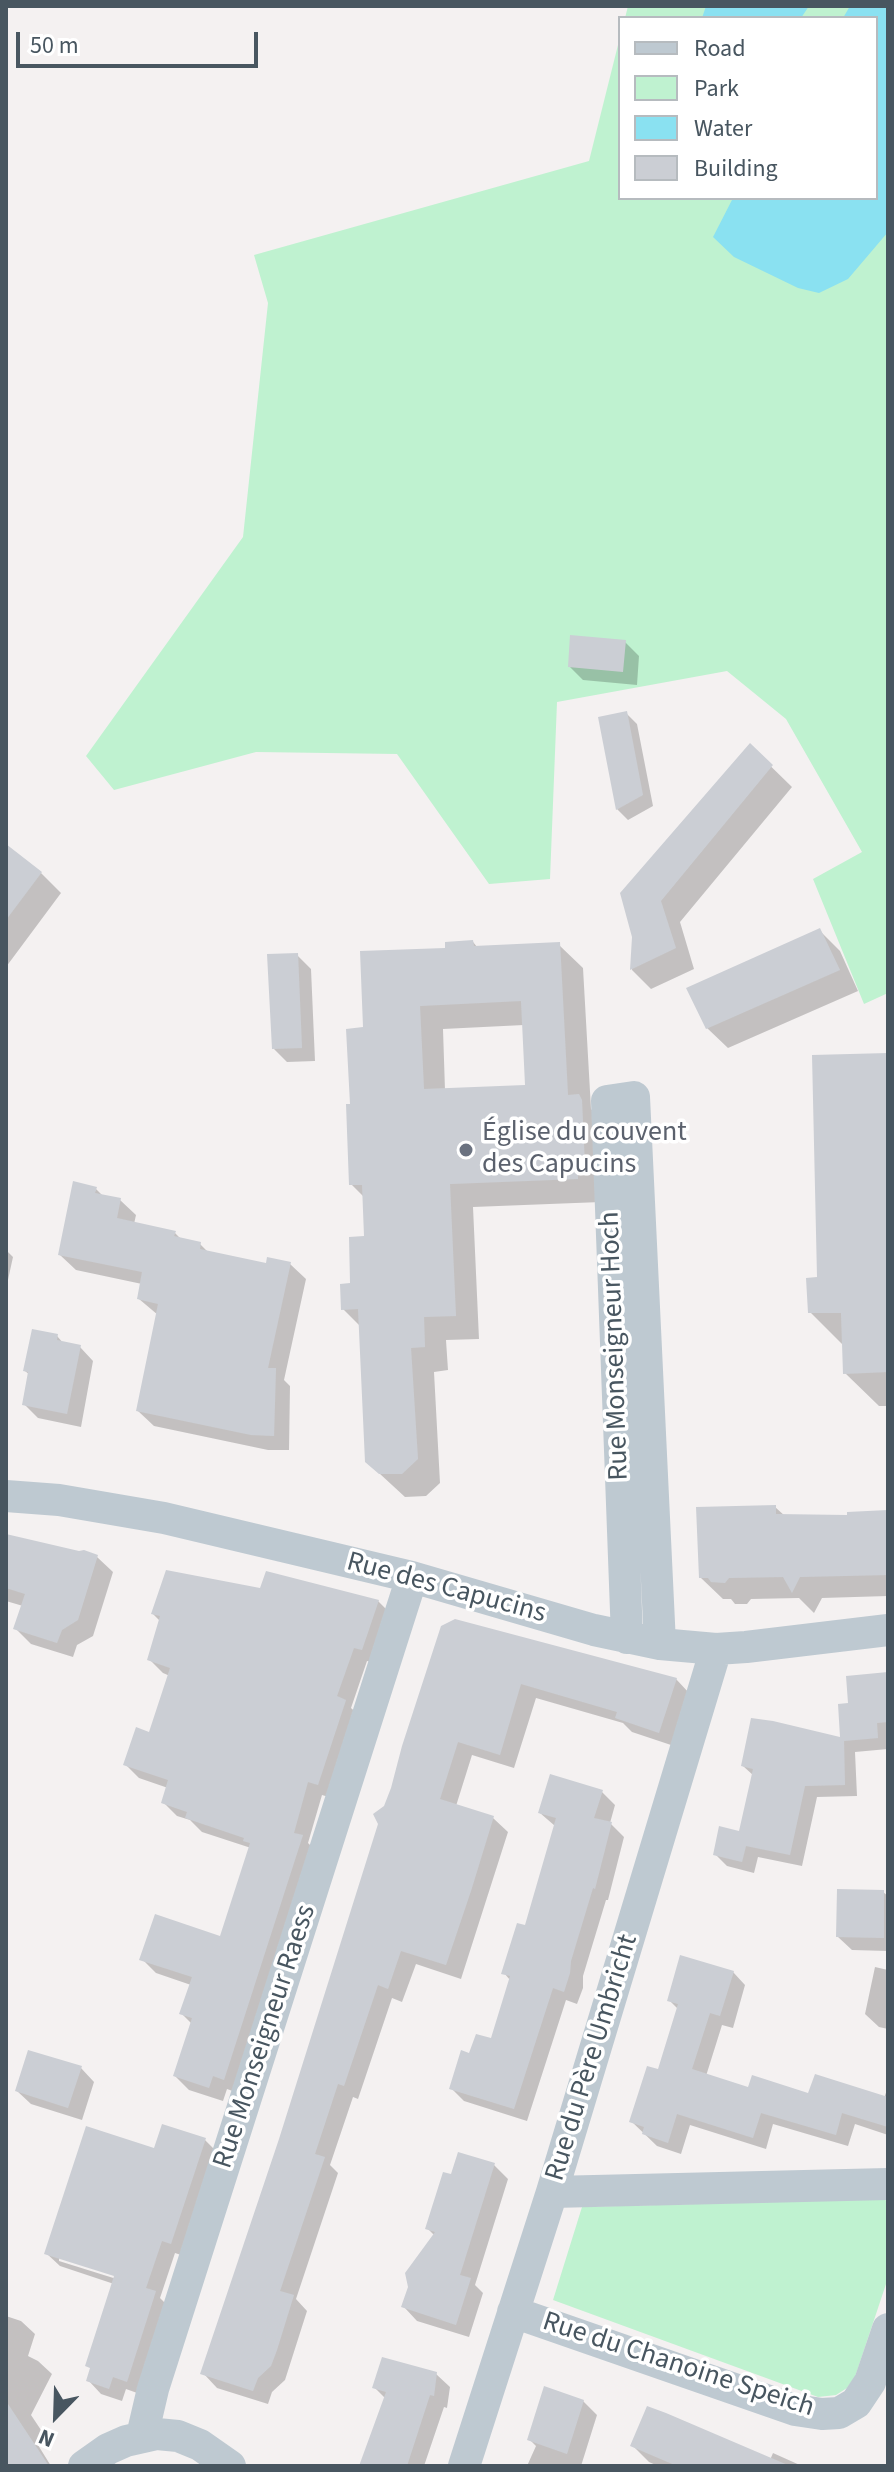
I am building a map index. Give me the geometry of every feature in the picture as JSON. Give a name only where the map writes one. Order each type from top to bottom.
[{"type":"street","name":"Rue Monseigneur Hoch","points":[[627,1638],[607,1101],[634,1097],[660,1644]]},
{"type":"street","name":"Rue des Capucins","points":[[6,1496],[59,1500],[164,1518],[412,1577],[627,1638],[660,1644],[716,1649],[888,1630]]},
{"type":"street","name":"Rue Monseigneur Raess","points":[[142,2436],[153,2389],[412,1577]]},
{"type":"street","name":"Rue du Père Umbricht","points":[[464,2466],[552,2192],[716,1649]]},
{"type":"street","points":[[552,2192],[888,2184]]},
{"type":"street","name":"Rue du Chanoine Speich","points":[[513,2312],[795,2410],[822,2414],[839,2413],[856,2403],[870,2382],[888,2329]]},
{"type":"street","points":[[84,2466],[108,2449],[142,2436],[157,2434],[178,2436],[200,2445],[230,2466]]},
{"type":"green space","points":[[628,6],[888,6],[888,993],[864,1004],[813,879],[862,852],[786,719],[727,671],[557,702],[550,879],[489,884],[397,754],[256,752],[114,790],[86,756],[243,537],[268,303],[254,255],[589,161],[618,45],[618,200],[878,200],[878,16],[626,16]]},
{"type":"green space","points":[[888,2201],[888,2278],[855,2377],[847,2388],[836,2395],[818,2397],[553,2300],[582,2207]]},
{"type":"water","points":[[706,6],[809,6],[802,16],[703,16]]},
{"type":"water","points":[[850,6],[888,6],[888,232],[848,279],[819,293],[798,288],[734,257],[713,237],[732,200],[878,200],[878,16],[844,16]]},
{"type":"building","points":[[570,635],[626,640],[623,672],[568,667]]},
{"type":"building","points":[[627,711],[643,795],[616,810],[598,717]]},
{"type":"building","points":[[750,743],[773,765],[661,901],[676,948],[630,970],[632,937],[620,893]]},
{"type":"building","points":[[6,844],[42,872],[6,920]]},
{"type":"building","points":[[820,928],[840,970],[706,1029],[686,988]]},
{"type":"building","points":[[473,940],[474,946],[560,942],[568,1095],[579,1094],[582,1100],[585,1166],[578,1168],[578,1179],[450,1184],[456,1316],[424,1317],[425,1347],[411,1348],[418,1459],[402,1474],[379,1474],[365,1462],[358,1309],[341,1310],[340,1284],[350,1283],[349,1237],[364,1236],[362,1185],[349,1185],[346,1104],[350,1104],[346,1029],[363,1027],[360,951],[445,948],[445,942]],"holes":[[[521,1001],[525,1085],[424,1089],[420,1006]]]},
{"type":"building","points":[[298,953],[302,1048],[272,1049],[267,954]]},
{"type":"building","points":[[888,1053],[888,1372],[843,1374],[841,1313],[808,1313],[806,1278],[817,1277],[812,1055]]},
{"type":"building","points":[[73,1181],[97,1187],[95,1193],[121,1198],[117,1218],[176,1231],[174,1236],[201,1242],[200,1249],[266,1263],[267,1257],[291,1262],[268,1368],[276,1368],[274,1436],[251,1435],[136,1411],[158,1304],[137,1299],[142,1272],[58,1255]]},
{"type":"building","points":[[32,1329],[58,1334],[57,1340],[81,1345],[67,1414],[22,1405],[28,1372],[23,1371]]},
{"type":"building","points":[[776,1505],[776,1514],[847,1515],[847,1512],[888,1510],[888,1575],[800,1577],[792,1593],[783,1577],[729,1578],[725,1583],[699,1578],[696,1507]]},
{"type":"building","points":[[6,1534],[98,1555],[78,1620],[62,1630],[57,1643],[13,1629],[25,1594],[6,1588]]},
{"type":"building","points":[[166,1570],[260,1588],[266,1571],[379,1600],[362,1650],[354,1648],[337,1696],[346,1700],[318,1785],[308,1782],[294,1833],[303,1835],[224,2080],[213,2076],[209,2088],[173,2076],[192,2018],[179,2014],[192,1977],[139,1960],[155,1914],[220,1936],[250,1843],[243,1841],[244,1838],[185,1818],[187,1812],[161,1803],[168,1780],[123,1765],[136,1727],[149,1732],[170,1668],[147,1660],[160,1616],[151,1614]]},
{"type":"building","points":[[455,1619],[677,1678],[659,1733],[615,1718],[617,1712],[521,1684],[500,1755],[458,1742],[440,1799],[494,1816],[471,1891],[446,1965],[401,1951],[388,1989],[378,1985],[344,2086],[338,2084],[315,2154],[325,2157],[280,2291],[294,2295],[271,2366],[258,2378],[253,2391],[200,2374],[279,2139],[378,1824],[373,1814],[384,1806],[391,1788],[441,1626]]},
{"type":"building","points":[[888,1672],[888,1722],[877,1723],[878,1738],[844,1741],[845,1785],[805,1786],[790,1855],[746,1846],[742,1862],[713,1855],[719,1826],[739,1831],[753,1769],[741,1766],[751,1718],[840,1737],[838,1704],[848,1703],[846,1676]]},
{"type":"building","points":[[550,1774],[603,1790],[594,1818],[612,1822],[564,1992],[553,1988],[514,2109],[449,2089],[461,2050],[469,2053],[476,2034],[491,2038],[510,1976],[501,1974],[517,1923],[525,1925],[556,1818],[538,1813]]},
{"type":"building","points":[[837,1889],[884,1890],[884,1938],[836,1937]]},
{"type":"building","points":[[680,1955],[734,1971],[720,2016],[710,2013],[692,2069],[748,2087],[752,2075],[808,2093],[815,2074],[888,2097],[888,2127],[842,2113],[836,2135],[761,2113],[753,2138],[677,2114],[668,2143],[642,2134],[644,2127],[629,2122],[647,2066],[658,2069],[678,2004],[667,2001]]},
{"type":"building","points":[[28,2050],[82,2066],[68,2108],[15,2091]]},
{"type":"building","points":[[162,2124],[206,2138],[171,2244],[162,2241],[146,2288],[156,2291],[127,2382],[113,2377],[109,2389],[86,2381],[90,2368],[85,2366],[114,2276],[44,2254],[86,2126],[154,2148]]},
{"type":"building","points":[[458,2152],[495,2163],[460,2275],[471,2278],[456,2325],[401,2307],[408,2287],[405,2273],[435,2232],[425,2229],[443,2172],[451,2174]]},
{"type":"building","points":[[382,2357],[437,2372],[434,2396],[430,2395],[407,2466],[359,2466],[386,2392],[372,2388]]},
{"type":"building","points":[[544,2386],[584,2400],[567,2454],[527,2440]]},
{"type":"building","points":[[6,2401],[49,2466],[6,2466]]},
{"type":"building","points":[[647,2406],[790,2466],[677,2466],[630,2446]]},
{"type":"place","name":"Église du couvent des Capucins","points":[[466,1150]]}]
